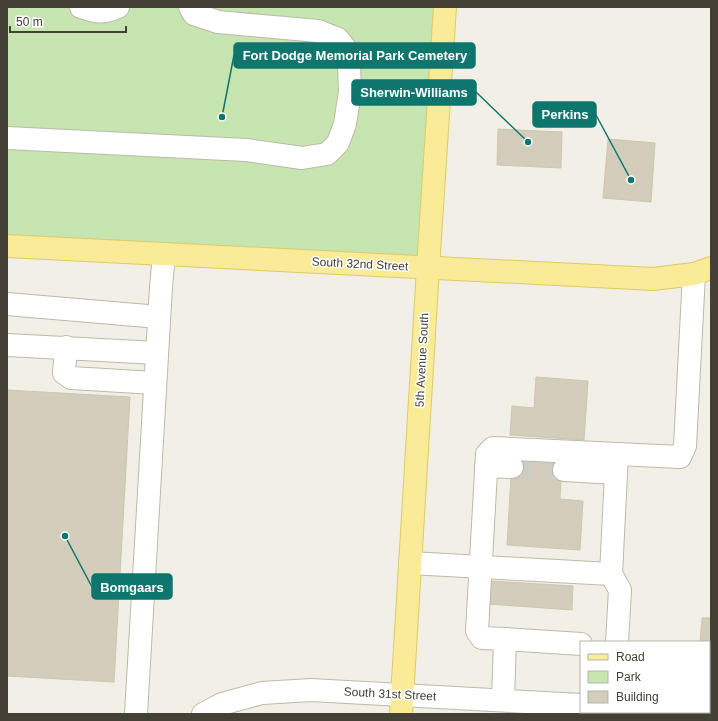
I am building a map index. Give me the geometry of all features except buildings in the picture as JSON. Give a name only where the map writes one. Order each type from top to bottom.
[{"type":"main road","name":"5th Avenue South","points":[[402,704],[445,7]]},
{"type":"main road","name":"South 32nd Street","points":[[7,246],[652,279],[702,271]]},
{"type":"street","points":[[81,7],[95,12],[110,10],[118,7]]},
{"type":"street","points":[[7,138],[246,150],[302,158],[326,154],[338,143],[345,124],[350,92],[350,66],[346,49],[338,39],[318,31],[218,22],[194,14],[190,7]]},
{"type":"street","points":[[136,714],[164,254]]},
{"type":"street","points":[[564,470],[680,457],[685,446],[702,271]]},
{"type":"street","points":[[7,304],[159,317]]},
{"type":"street","points":[[7,345],[157,353]]},
{"type":"street","points":[[66,347],[64,372],[71,378],[155,383]]},
{"type":"street","points":[[580,644],[482,638],[477,631],[487,454],[493,448],[616,464]]},
{"type":"street","points":[[616,464],[611,574],[620,590],[617,641]]},
{"type":"street","points":[[486,466],[512,467]]},
{"type":"street","points":[[410,563],[611,574]]},
{"type":"street","points":[[503,700],[505,639]]},
{"type":"street","name":"South 31st Street","points":[[203,714],[222,704],[262,693],[310,690],[402,704],[503,700],[551,709],[580,705]]},
{"type":"green space","points":[[7,7],[445,7],[428,268],[7,246]]},
{"type":"tunnel","points":[[512,467],[564,470]]},
{"type":"place","name":"Fort Dodge Memorial Park Cemetery","points":[[222,117]]},
{"type":"place","name":"Sherwin-Williams","points":[[528,142]]},
{"type":"place","name":"Perkins","points":[[631,180]]},
{"type":"place","name":"Bomgaars","points":[[65,536]]}]
